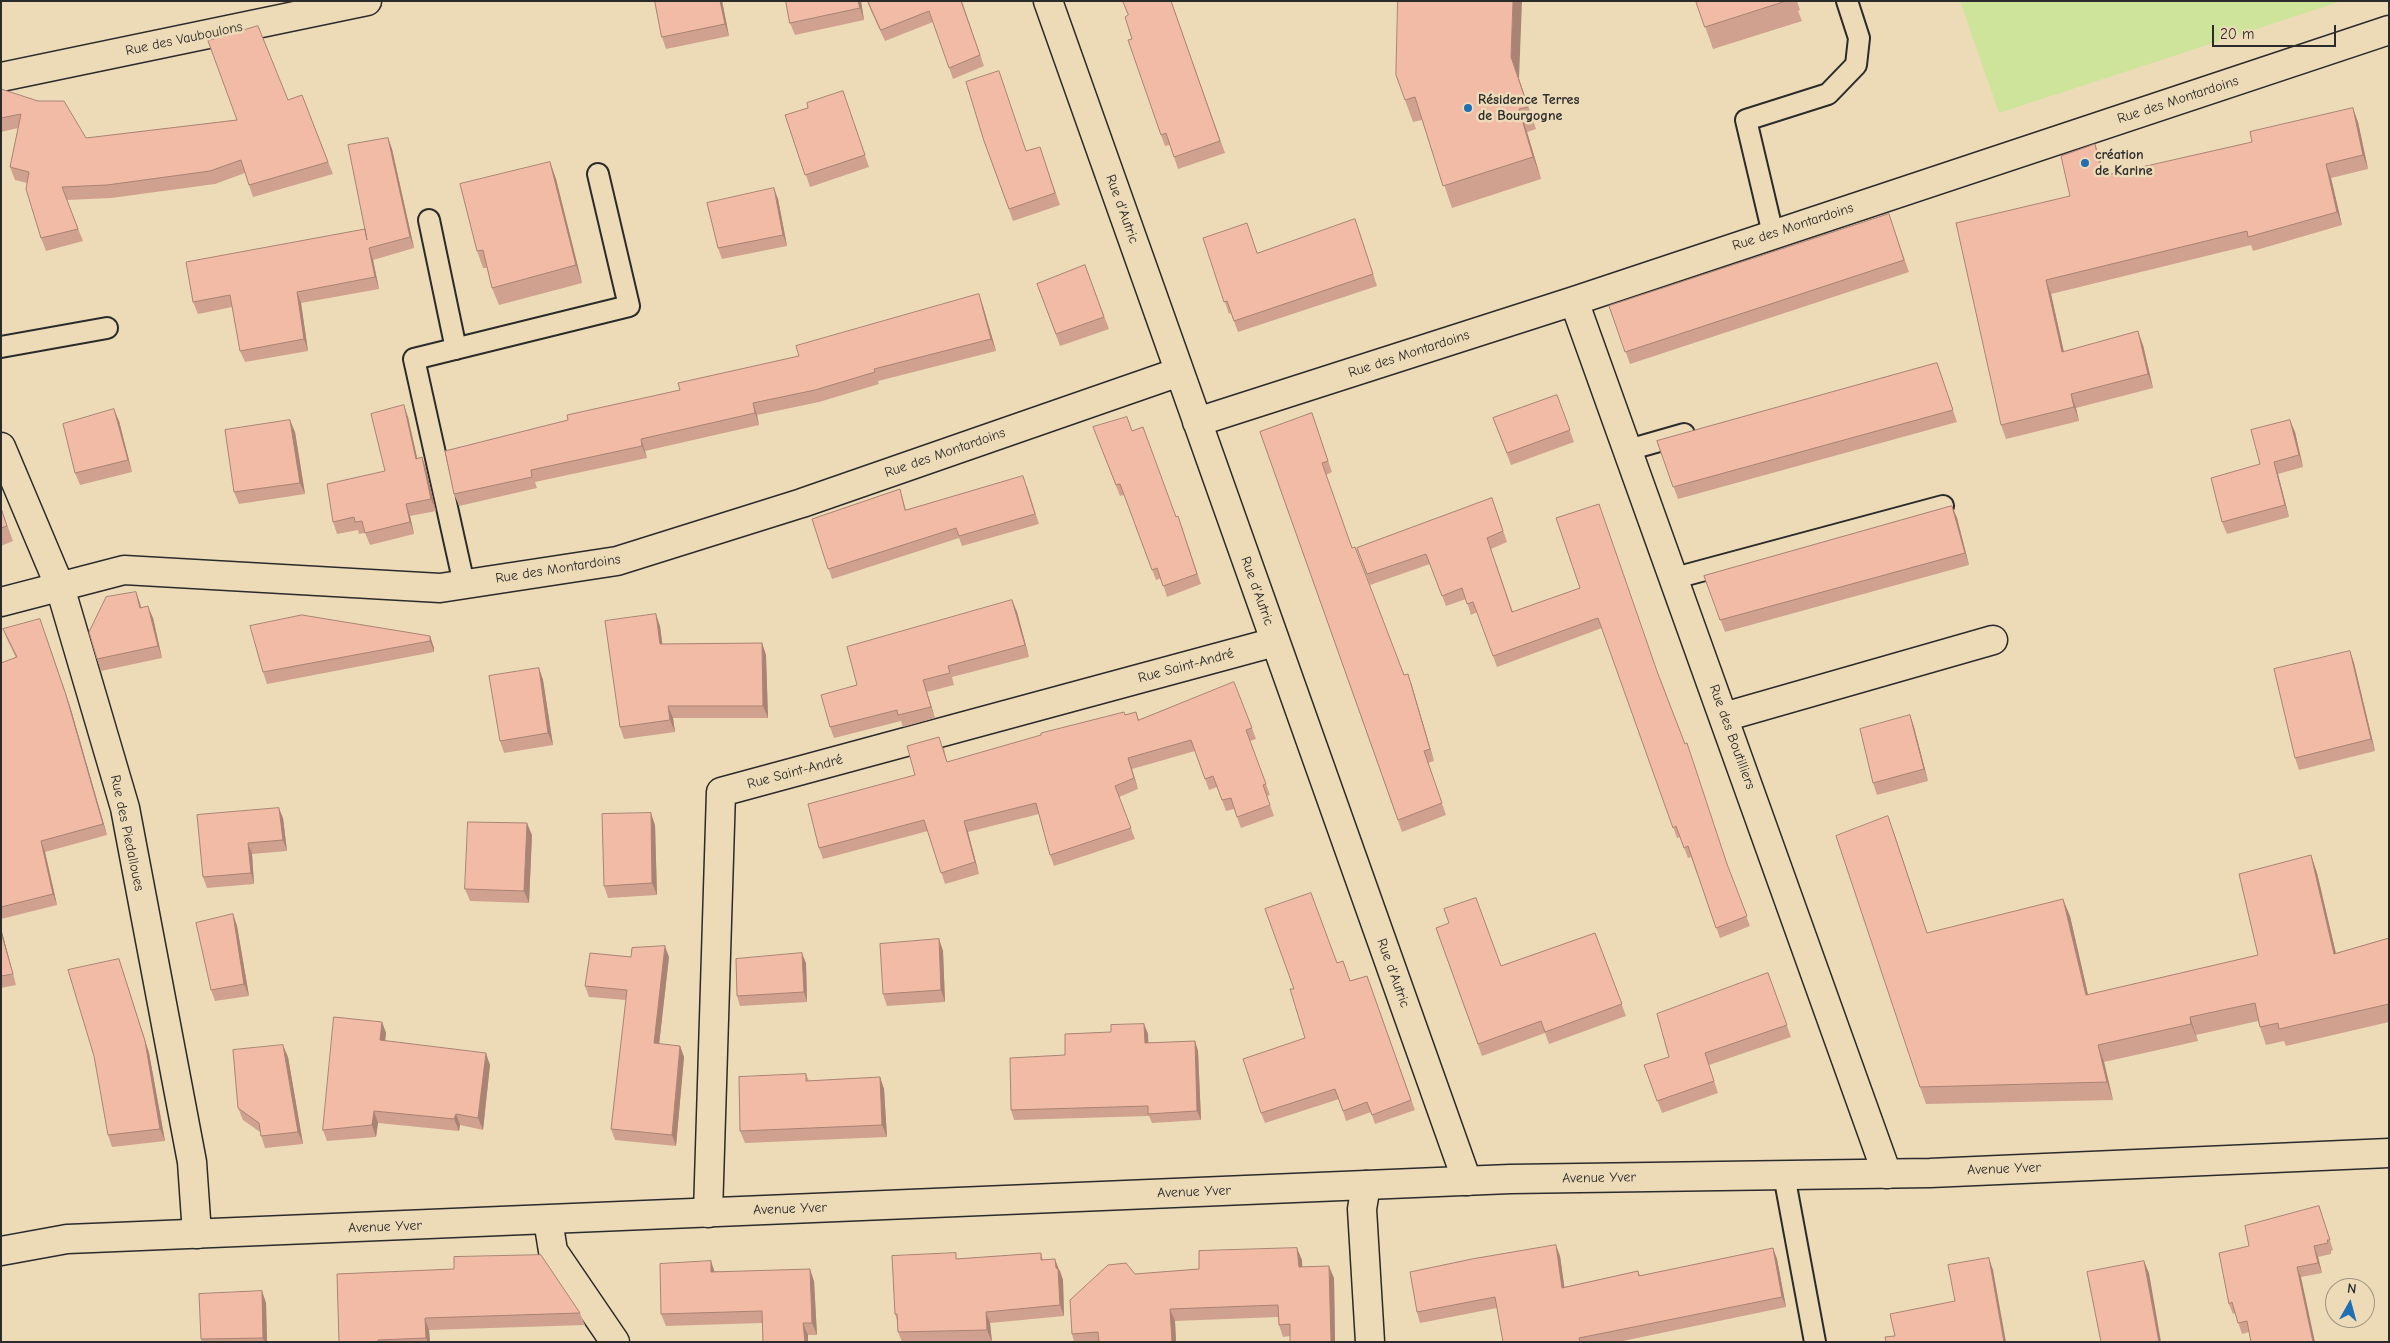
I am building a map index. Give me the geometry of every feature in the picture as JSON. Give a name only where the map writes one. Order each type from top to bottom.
[{"type":"street","name":"Rue des Vauboulons","points":[[1,77],[368,1]]},
{"type":"street","name":"Rue d'Autric","points":[[1048,1],[1467,1181]]},
{"type":"street","name":"Rue des Montardoins","points":[[1197,422],[1574,301],[2389,30]]},
{"type":"street","name":"Rue des Boutilliers","points":[[1574,301],[1675,578],[1887,1174]]},
{"type":"street","name":"Rue des Montardoins","points":[[1,602],[124,570],[440,588],[617,561],[802,503],[1179,372]]},
{"type":"street","name":"Rue des Piedalloues","points":[[1,446],[60,587],[125,808],[192,1162],[197,1234]]},
{"type":"street","points":[[1724,717],[1993,640]]},
{"type":"street","name":"Rue Saint-André","points":[[708,1213],[721,792],[1275,642]]},
{"type":"street","name":"Avenue Yver","points":[[1,1251],[67,1239],[1366,1185],[1467,1181],[1887,1174],[2389,1153]]},
{"type":"street","points":[[1366,1185],[1362,1209],[1370,1342]]},
{"type":"street","points":[[548,1220],[553,1251],[615,1342]]},
{"type":"lane","points":[[1773,234],[1746,120],[1828,94],[1856,65],[1859,38],[1847,1]]},
{"type":"lane","points":[[464,584],[414,360],[629,306],[598,174]]},
{"type":"lane","points":[[429,220],[456,349]]},
{"type":"lane","points":[[1,347],[107,328]]},
{"type":"lane","points":[[1628,450],[1704,429]]},
{"type":"lane","points":[[1675,578],[1943,506]]},
{"type":"lane","points":[[1784,1175],[1815,1342]]},
{"type":"green space","points":[[1960,1],[2342,1],[1999,113]]},
{"type":"building","points":[[655,1],[720,1],[725,24],[662,37]]},
{"type":"building","points":[[786,1],[858,1],[860,8],[790,23]]},
{"type":"building","points":[[868,1],[961,1],[980,55],[949,68],[929,11],[881,30]]},
{"type":"building","points":[[1123,1],[1171,1],[1220,141],[1174,157],[1166,133],[1161,135],[1128,40],[1132,39],[1125,17],[1128,15]]},
{"type":"building","name":"Résidence Terres de Bourgogne","points":[[1398,1],[1513,1],[1511,57],[1528,107],[1519,109],[1533,157],[1443,186],[1415,97],[1405,100],[1396,75]]},
{"type":"building","points":[[1696,1],[1786,1],[1705,27]]},
{"type":"building","points":[[258,26],[288,100],[302,95],[328,162],[249,185],[241,160],[210,171],[107,185],[62,187],[78,229],[41,238],[26,189],[29,172],[10,167],[21,114],[1,118],[1,89],[38,101],[64,101],[86,138],[237,120],[208,41]]},
{"type":"building","points":[[999,71],[1026,151],[1040,147],[1055,193],[1009,209],[984,141],[966,82]]},
{"type":"building","points":[[843,91],[865,155],[805,175],[785,115],[808,108],[807,103]]},
{"type":"building","points":[[2353,108],[2363,155],[2326,164],[2337,212],[2248,237],[2247,231],[2046,280],[2062,352],[2138,331],[2148,374],[2071,394],[2074,407],[2001,425],[1956,223],[2070,196],[2061,156],[2095,144],[2102,176],[2252,142],[2250,132]]},
{"type":"building","points":[[388,138],[410,237],[369,248],[375,277],[297,292],[304,339],[240,351],[230,295],[193,302],[186,262],[365,229],[348,145]]},
{"type":"building","points":[[550,162],[576,265],[492,288],[483,250],[477,251],[460,184]]},
{"type":"building","points":[[774,188],[783,235],[718,248],[707,203]]},
{"type":"building","points":[[1889,214],[1904,260],[1625,352],[1609,306]]},
{"type":"building","points":[[1355,219],[1373,274],[1234,321],[1227,301],[1224,302],[1203,238],[1247,223],[1257,253]]},
{"type":"building","points":[[1085,265],[1104,317],[1056,334],[1037,284]]},
{"type":"building","points":[[979,294],[991,339],[874,369],[875,372],[815,390],[753,403],[755,413],[641,439],[642,446],[531,470],[532,477],[454,494],[445,451],[568,420],[567,415],[680,390],[678,383],[799,356],[796,346]]},
{"type":"building","points":[[1937,363],[1953,410],[1673,487],[1657,441]]},
{"type":"building","points":[[1557,395],[1570,430],[1507,453],[1493,418]]},
{"type":"building","points":[[404,405],[416,459],[422,457],[431,499],[406,504],[410,522],[365,533],[362,521],[355,522],[354,517],[333,522],[327,484],[385,471],[371,414]]},
{"type":"building","points":[[114,409],[128,460],[75,473],[63,424]]},
{"type":"building","points":[[1312,413],[1328,461],[1322,463],[1352,548],[1355,547],[1404,675],[1408,674],[1430,749],[1424,751],[1442,803],[1398,820],[1260,432]]},
{"type":"building","points":[[1127,417],[1132,431],[1143,427],[1176,517],[1178,516],[1197,574],[1163,586],[1157,568],[1152,570],[1120,484],[1116,485],[1093,427]]},
{"type":"building","points":[[290,420],[300,483],[234,492],[225,430]]},
{"type":"building","points":[[2290,420],[2299,455],[2274,462],[2285,505],[2222,522],[2211,478],[2260,464],[2251,430]]},
{"type":"building","points":[[1023,476],[1035,514],[959,536],[956,528],[828,569],[812,519],[900,489],[905,510]]},
{"type":"building","points":[[1492,498],[1503,531],[1487,538],[1512,612],[1580,588],[1556,518],[1599,504],[1658,674],[1685,744],[1687,743],[1727,864],[1747,916],[1716,928],[1688,846],[1684,848],[1676,826],[1673,828],[1598,618],[1493,656],[1473,602],[1467,604],[1462,588],[1442,596],[1426,554],[1367,574],[1357,548]]},
{"type":"building","points":[[1952,506],[1965,553],[1720,620],[1704,576]]},
{"type":"building","points":[[1,508],[7,526],[1,528]]},
{"type":"building","points":[[136,592],[140,608],[148,606],[158,646],[97,659],[89,632],[106,597]]},
{"type":"building","points":[[1012,600],[1025,645],[948,666],[950,673],[923,680],[931,707],[898,715],[897,710],[830,727],[821,695],[857,685],[847,647]]},
{"type":"building","points":[[656,614],[660,644],[762,643],[763,706],[668,706],[670,720],[620,727],[605,621]]},
{"type":"building","points":[[302,615],[430,636],[430,641],[263,672],[250,626]]},
{"type":"building","points":[[40,619],[66,695],[103,824],[41,841],[53,894],[1,907],[1,663],[17,657],[3,629]]},
{"type":"building","points":[[2350,651],[2371,739],[2295,758],[2274,669]]},
{"type":"building","points":[[539,668],[548,733],[500,741],[489,676]]},
{"type":"building","points":[[1234,682],[1252,728],[1246,730],[1266,784],[1263,785],[1270,805],[1237,817],[1231,798],[1222,800],[1213,776],[1205,779],[1191,740],[1128,758],[1134,778],[1115,786],[1131,828],[1050,855],[1036,803],[964,821],[975,862],[941,873],[924,820],[819,848],[808,804],[915,775],[907,746],[939,737],[947,762],[1041,735],[1041,733],[1124,712],[1125,715],[1136,712],[1138,720]]},
{"type":"building","points":[[1910,715],[1924,769],[1873,783],[1860,729]]},
{"type":"building","points":[[279,808],[283,840],[248,843],[251,873],[203,877],[197,815]]},
{"type":"building","points":[[651,813],[652,883],[604,886],[602,814]]},
{"type":"building","points":[[1888,816],[1927,933],[2063,899],[2086,995],[2258,955],[2239,874],[2311,855],[2334,954],[2389,938],[2389,1004],[2279,1029],[2278,1023],[2260,1027],[2255,1003],[2190,1017],[2191,1024],[2098,1045],[2107,1082],[1920,1087],[1836,836]]},
{"type":"building","points":[[468,822],[527,823],[524,891],[465,889]]},
{"type":"building","points":[[1311,893],[1337,963],[1343,961],[1350,981],[1367,976],[1411,1100],[1372,1115],[1367,1102],[1343,1111],[1335,1089],[1261,1113],[1243,1059],[1305,1038],[1290,989],[1294,989],[1265,909]]},
{"type":"building","points":[[1476,898],[1501,966],[1595,933],[1622,1004],[1545,1032],[1541,1021],[1478,1044],[1436,928],[1449,923],[1444,909]]},
{"type":"building","points":[[233,914],[244,984],[211,990],[196,923]]},
{"type":"building","points":[[1,932],[13,974],[1,976]]},
{"type":"building","points":[[939,939],[941,990],[883,994],[880,944]]},
{"type":"building","points":[[665,946],[654,1043],[680,1046],[672,1135],[611,1129],[627,990],[585,986],[590,953],[631,957],[632,948]]},
{"type":"building","points":[[802,953],[804,992],[737,996],[736,959]]},
{"type":"building","points":[[119,959],[145,1041],[160,1129],[108,1135],[94,1056],[68,970]]},
{"type":"building","points":[[1768,973],[1787,1025],[1705,1053],[1714,1081],[1657,1101],[1644,1065],[1669,1057],[1657,1014]]},
{"type":"building","points":[[334,1017],[382,1022],[380,1040],[486,1053],[478,1118],[456,1114],[454,1119],[374,1111],[372,1125],[323,1130]]},
{"type":"building","points":[[1144,1024],[1145,1043],[1195,1041],[1197,1111],[1148,1114],[1148,1106],[1011,1110],[1010,1058],[1065,1055],[1065,1034],[1111,1032],[1111,1025]]},
{"type":"building","points":[[283,1045],[298,1132],[261,1136],[259,1123],[238,1108],[233,1050]]},
{"type":"building","points":[[806,1074],[806,1081],[880,1077],[882,1125],[740,1131],[739,1077]]},
{"type":"building","points":[[2319,1206],[2330,1240],[2327,1240],[2328,1243],[2314,1246],[2318,1263],[2297,1267],[2313,1342],[2251,1342],[2247,1321],[2238,1323],[2232,1302],[2229,1304],[2219,1253],[2249,1246],[2245,1226]]},
{"type":"building","points":[[1556,1245],[1562,1288],[1638,1271],[1639,1276],[1773,1248],[1782,1297],[1579,1338],[1580,1342],[1503,1342],[1495,1297],[1417,1312],[1410,1272],[1472,1259]]},
{"type":"building","points":[[1297,1248],[1299,1267],[1329,1266],[1331,1342],[1290,1342],[1290,1324],[1279,1325],[1278,1305],[1170,1309],[1172,1342],[1099,1342],[1098,1332],[1072,1334],[1070,1300],[1108,1265],[1126,1263],[1135,1274],[1199,1269],[1199,1251]]},
{"type":"building","points":[[956,1253],[956,1259],[1041,1253],[1041,1260],[1055,1259],[1056,1268],[1058,1269],[1060,1305],[986,1312],[987,1330],[898,1332],[897,1314],[895,1314],[892,1256]]},
{"type":"building","points":[[541,1255],[580,1313],[425,1318],[426,1338],[378,1340],[378,1342],[339,1342],[337,1274],[454,1269],[454,1257]]},
{"type":"building","points":[[1989,1258],[2004,1342],[1886,1342],[1885,1337],[1895,1336],[1890,1314],[1955,1301],[1948,1265]]},
{"type":"building","points":[[711,1261],[711,1272],[810,1269],[812,1323],[803,1323],[805,1342],[763,1342],[762,1311],[661,1314],[660,1264]]},
{"type":"building","points":[[2144,1261],[2159,1342],[2101,1342],[2087,1272]]},
{"type":"building","points":[[262,1291],[263,1338],[201,1339],[199,1294]]},
{"type":"place","name":"Résidence Terres de Bourgogne","points":[[1468,108]]},
{"type":"place","name":"création de Karine","points":[[2085,163]]}]
